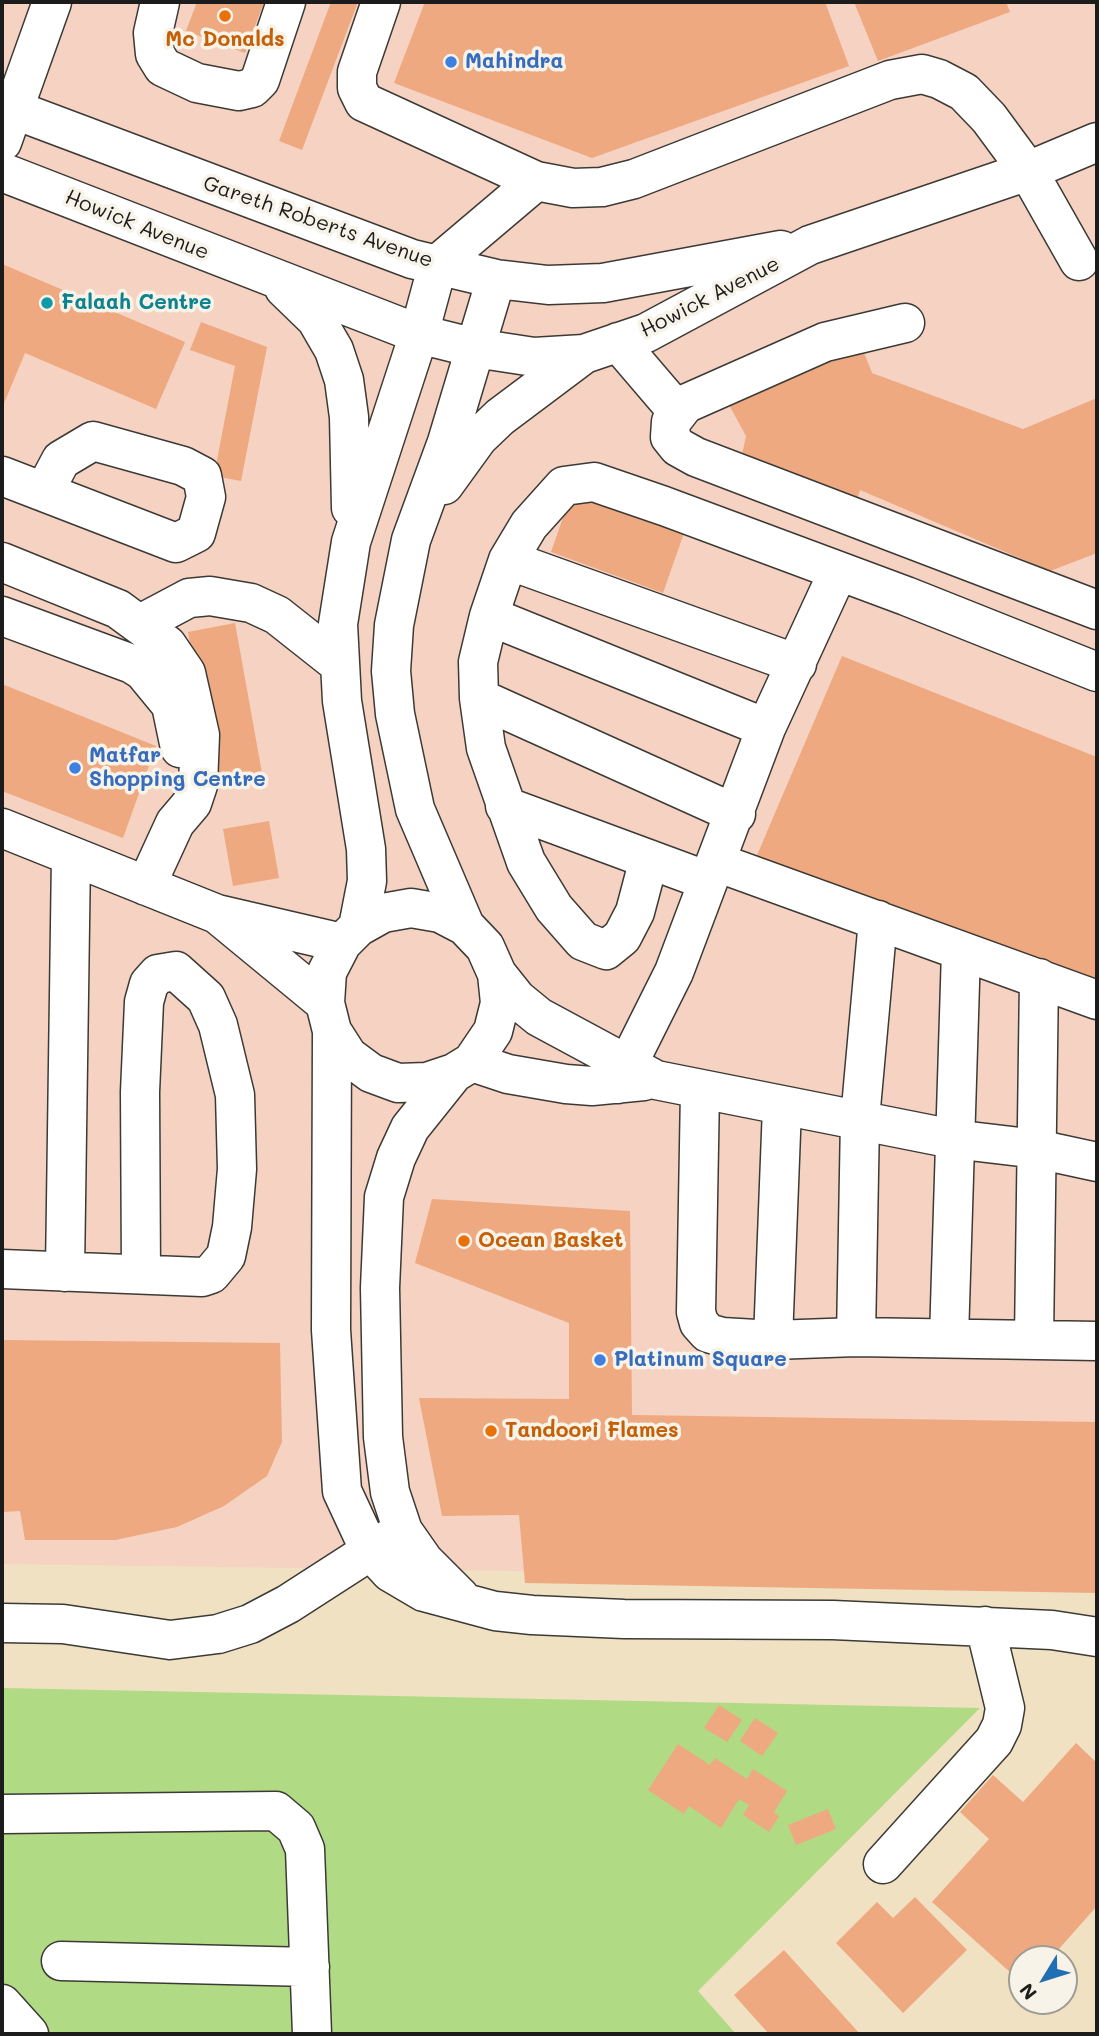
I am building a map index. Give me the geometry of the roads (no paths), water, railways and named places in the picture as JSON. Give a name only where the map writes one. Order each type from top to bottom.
[{"type":"street","points":[[6,119],[52,2]]},
{"type":"street","points":[[160,2],[153,33],[155,54],[163,68],[197,83],[239,92],[252,88],[260,79],[286,2]]},
{"type":"street","points":[[381,2],[357,72],[357,88],[364,102],[536,181],[573,188],[602,187],[634,179],[890,79],[922,74],[964,92],[989,118],[1028,171],[1079,261]]},
{"type":"street","name":"Gareth Roberts Avenue","points":[[6,119],[232,194],[412,259],[496,279],[548,285],[603,283],[810,245]]},
{"type":"street","name":"Howick Avenue","points":[[2,172],[279,282],[419,334],[475,348],[534,357],[601,348],[686,314],[810,245],[1028,171],[1097,142]]},
{"type":"street","points":[[536,181],[438,264],[419,334],[351,542],[338,624],[343,712],[366,849],[367,881],[350,935],[327,972],[331,1330],[342,1491],[369,1549],[390,1572],[424,1592],[495,1611],[624,1619],[833,1620],[985,1626],[1052,1630],[1097,1637]]},
{"type":"street","points":[[465,926],[415,809],[395,713],[391,671],[394,625],[411,540],[447,442],[496,279]]},
{"type":"street","points":[[279,282],[316,319],[334,350],[344,380],[349,417],[351,542]]},
{"type":"street","points":[[905,323],[825,342],[685,404],[671,422],[670,437],[678,447],[696,457],[1097,610]]},
{"type":"street","points":[[411,540],[445,483],[478,438],[500,417],[601,348],[677,411]]},
{"type":"street","points":[[2,476],[44,492]]},
{"type":"street","points":[[649,859],[628,929],[613,947],[606,950],[596,948],[574,933],[554,908],[527,862],[486,748],[479,698],[478,662],[489,616],[508,560],[529,525],[564,486],[594,482],[1097,672]]},
{"type":"street","points":[[508,560],[797,664]]},
{"type":"street","points":[[2,562],[118,609],[150,646],[186,673],[200,736],[198,785],[192,803],[175,823],[146,886]]},
{"type":"street","points":[[634,1076],[736,814],[766,728],[838,572]]},
{"type":"street","points":[[2,616],[132,664],[189,598],[211,596],[251,603],[277,615],[339,664]]},
{"type":"street","points":[[489,616],[766,728]]},
{"type":"street","points":[[479,698],[736,814]]},
{"type":"street","points":[[505,807],[649,859],[712,872],[878,920],[1097,1000]]},
{"type":"street","points":[[2,828],[217,914],[350,935],[383,913],[411,908],[440,913],[465,926],[485,947],[497,974],[517,999],[539,1017],[634,1076],[953,1139],[1037,1149],[1097,1162]]},
{"type":"street","points":[[65,1272],[71,856]]},
{"type":"street","points":[[217,914],[328,1017],[348,1056],[371,1073],[398,1083],[427,1082],[463,1068],[592,1086],[634,1076]]},
{"type":"street","points":[[856,1338],[860,1119],[878,920]]},
{"type":"street","points":[[949,1338],[953,1139],[961,951]]},
{"type":"street","points":[[2,1269],[202,1277],[211,1274],[226,1256],[232,1227],[238,1130],[235,1095],[226,1054],[206,998],[176,971],[158,974],[149,984],[144,1002],[140,1092],[141,1274]]},
{"type":"street","points":[[465,1602],[424,1561],[404,1531],[390,1492],[383,1437],[380,1287],[384,1197],[410,1128],[493,1031],[500,1003],[497,974]]},
{"type":"street","points":[[1034,1339],[1039,978]]},
{"type":"street","points":[[700,1091],[696,1312],[699,1323],[708,1333],[722,1337],[773,1340],[949,1338],[1097,1341]]},
{"type":"street","points":[[773,1340],[782,1107]]},
{"type":"street","points":[[2,1623],[63,1623],[170,1640],[218,1634],[250,1624],[288,1604],[369,1549],[404,1531]]},
{"type":"street","points":[[883,1864],[994,1741],[1002,1725],[1005,1708],[985,1626]]},
{"type":"street","points":[[2,1814],[276,1811],[296,1828],[305,1849],[313,2034]]},
{"type":"street","points":[[61,1961],[310,1967]]},
{"type":"street","points":[[2,2004],[29,2034]]},
{"type":"place","name":"Mc Donalds","points":[[225,16]]},
{"type":"place","name":"Mahindra","points":[[451,62]]},
{"type":"place","name":"Falaah Centre","points":[[47,303]]},
{"type":"place","name":"Matfar Shopping Centre","points":[[75,768]]},
{"type":"place","name":"Ocean Basket","points":[[464,1241]]},
{"type":"place","name":"Platinum Square","points":[[600,1360]]},
{"type":"place","name":"Tandoori Flames","points":[[491,1431]]}]
